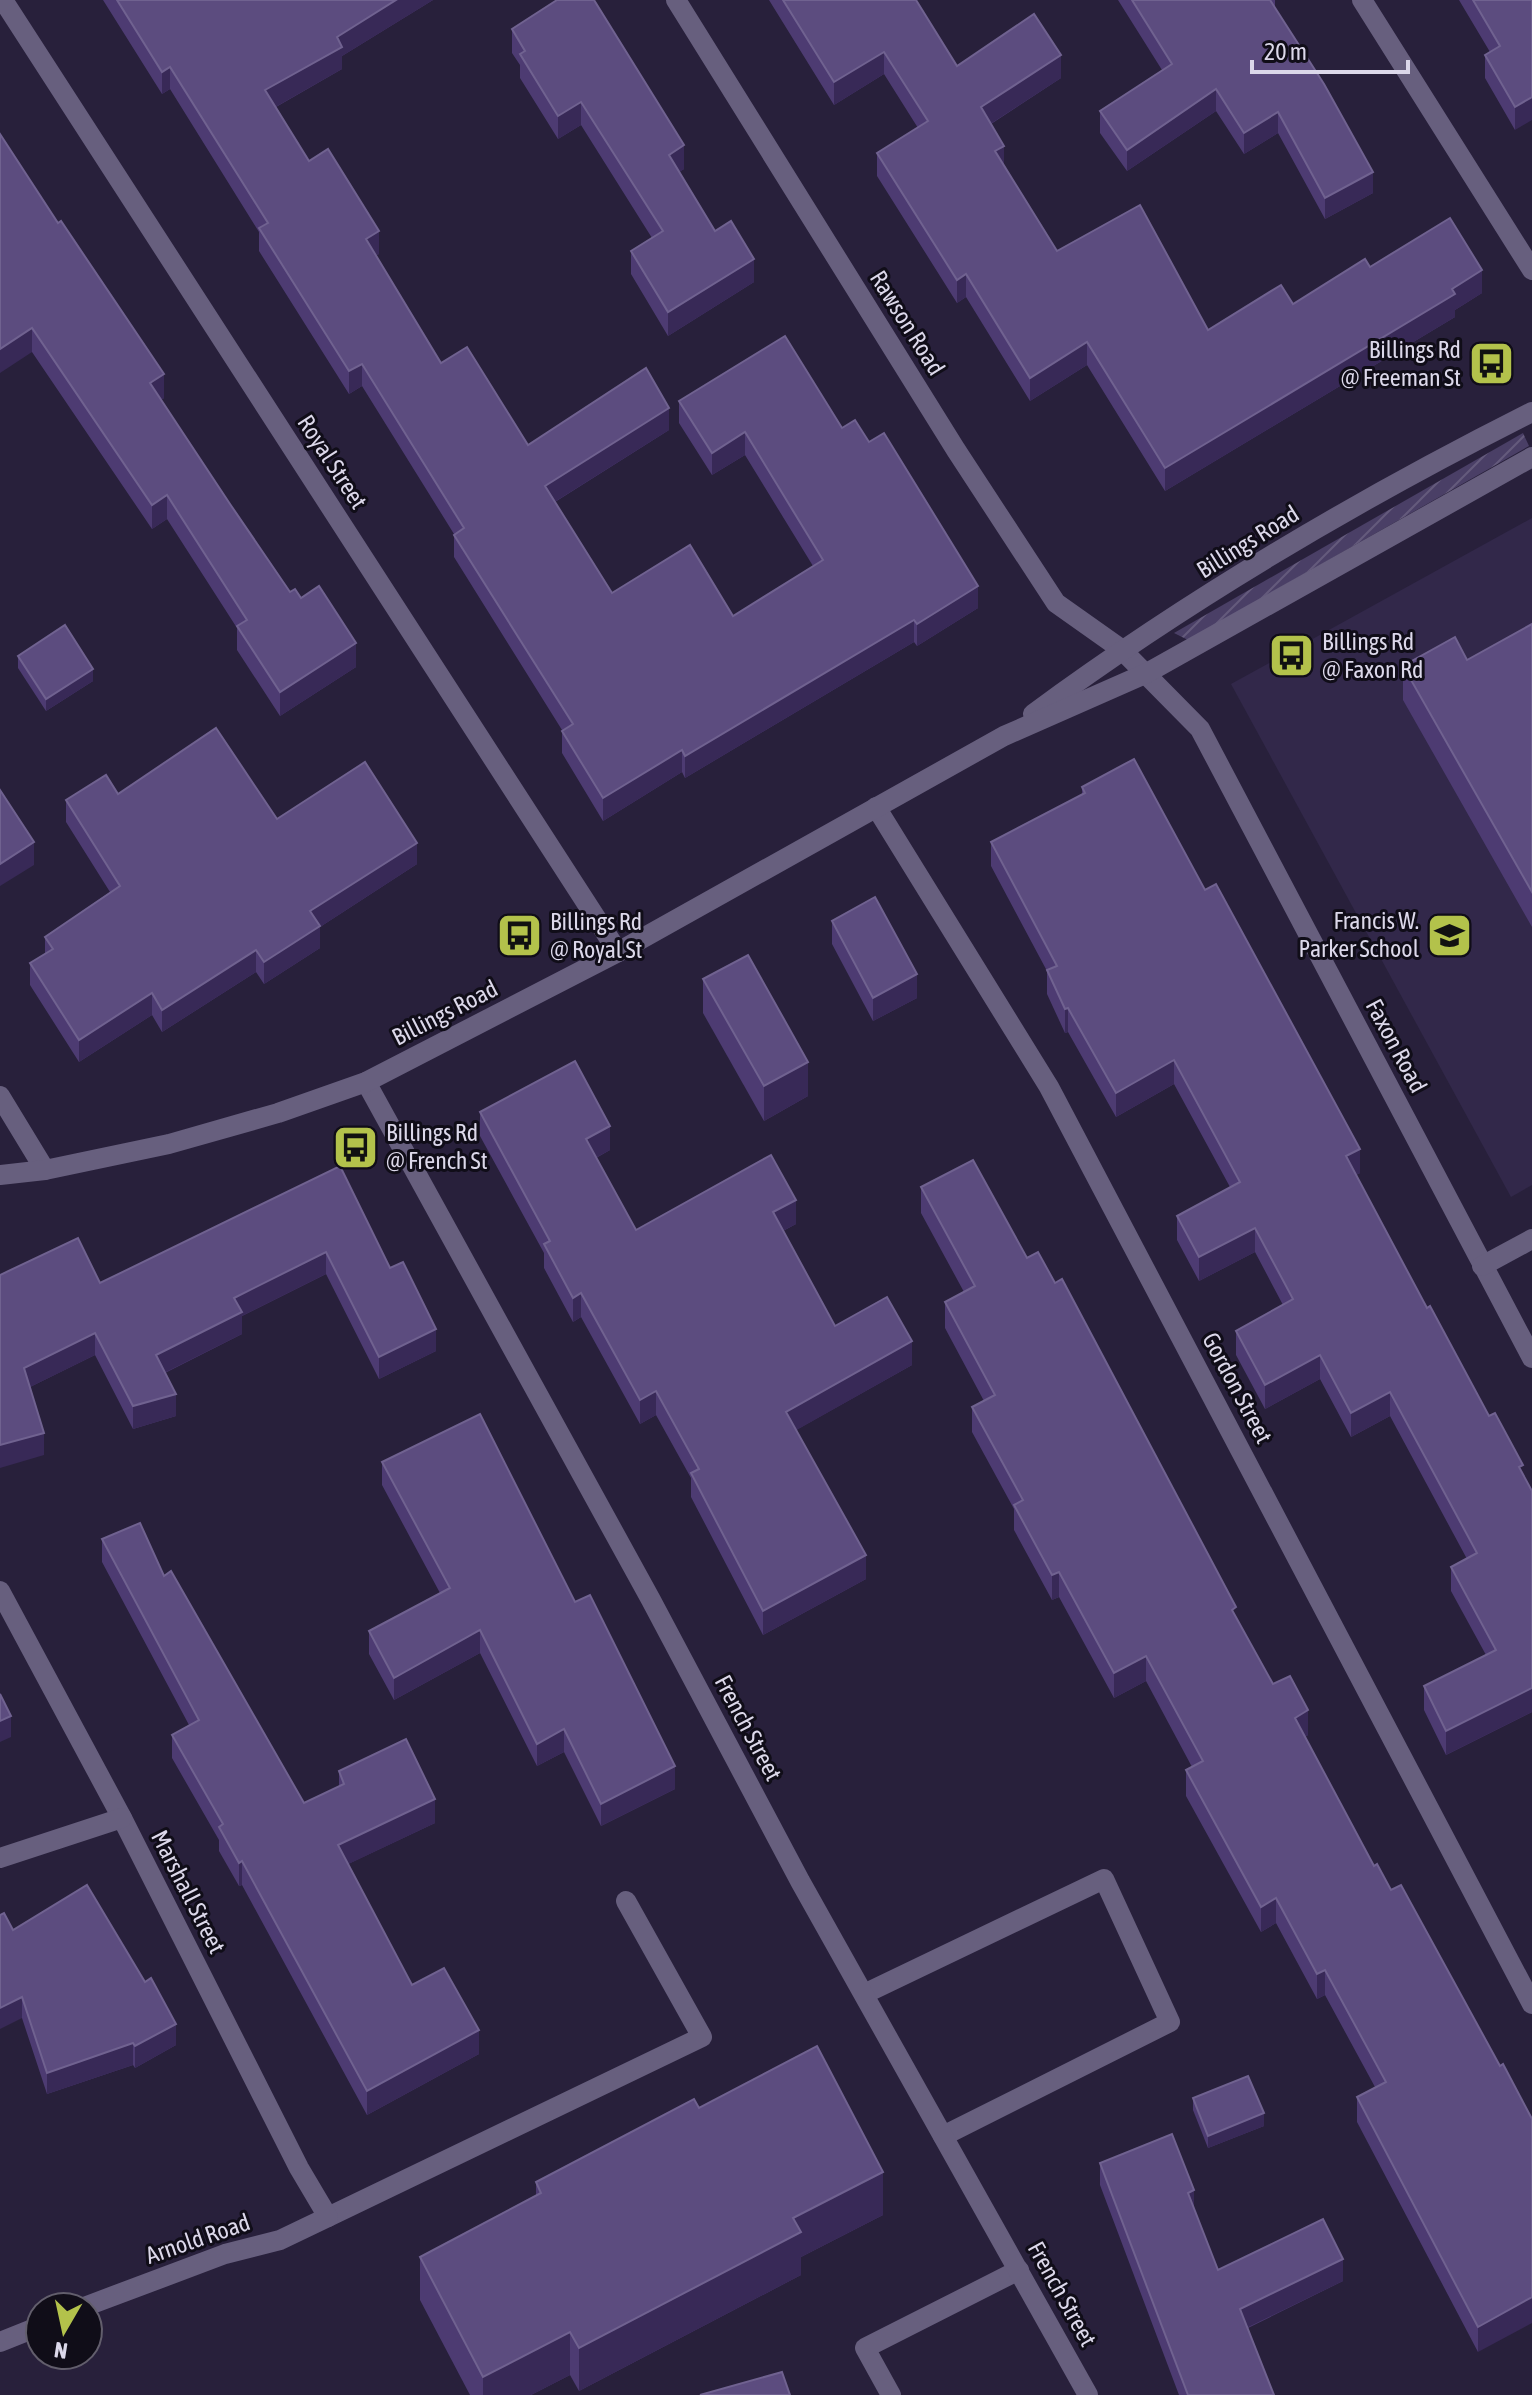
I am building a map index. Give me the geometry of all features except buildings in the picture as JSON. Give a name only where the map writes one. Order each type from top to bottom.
[{"type":"street","name":"Royal Street","points":[[3,0],[618,952]]},
{"type":"street","name":"Rawson Road","points":[[676,0],[956,450],[1056,603],[1121,649]]},
{"type":"street","points":[[1362,0],[1532,270]]},
{"type":"street","name":"Billings Road","points":[[1004,736],[1121,649],[1397,480],[1532,412]]},
{"type":"street","name":"Billings Road","points":[[0,1175],[45,1170],[169,1144],[278,1113],[366,1082],[618,952],[1004,736],[1147,673],[1532,457]]},
{"type":"street","name":"Faxon Road","points":[[1121,649],[1200,729],[1532,1358]]},
{"type":"street","name":"Gordon Street","points":[[876,807],[1049,1087],[1532,2004]]},
{"type":"street","name":"French Street","points":[[366,1082],[864,1994],[1088,2395]]},
{"type":"street","points":[[0,1096],[45,1170]]},
{"type":"street","points":[[1482,1266],[1532,1239]]},
{"type":"street","name":"Marshall Street","points":[[0,1591],[122,1818],[299,2168],[328,2217]]},
{"type":"street","points":[[0,1858],[122,1818]]},
{"type":"street","points":[[864,1994],[1104,1879],[1170,2022],[943,2136]]},
{"type":"street","name":"Arnold Road","points":[[104,2299],[225,2254],[280,2240],[702,2037],[626,1901]]},
{"type":"street","points":[[891,2395],[865,2348],[1019,2270]]},
{"type":"street","points":[[0,2342],[24,2332]]},
{"type":"shaded area","points":[[1523,433],[1529,446],[1188,640],[1174,633]]},
{"type":"shaded area","name":"Francis W. Parker School","points":[[1532,518],[1532,1185],[1511,1197],[1231,684]]},
{"type":"place","name":"Billings Rd @ Freeman St","points":[[1492,364]]},
{"type":"place","name":"Billings Rd @ Faxon Rd","points":[[1291,656]]},
{"type":"place","name":"Francis W. Parker School","points":[[1450,935]]},
{"type":"place","name":"Billings Rd @ Royal St","points":[[519,936]]},
{"type":"place","name":"Billings Rd @ French St","points":[[355,1147]]}]
